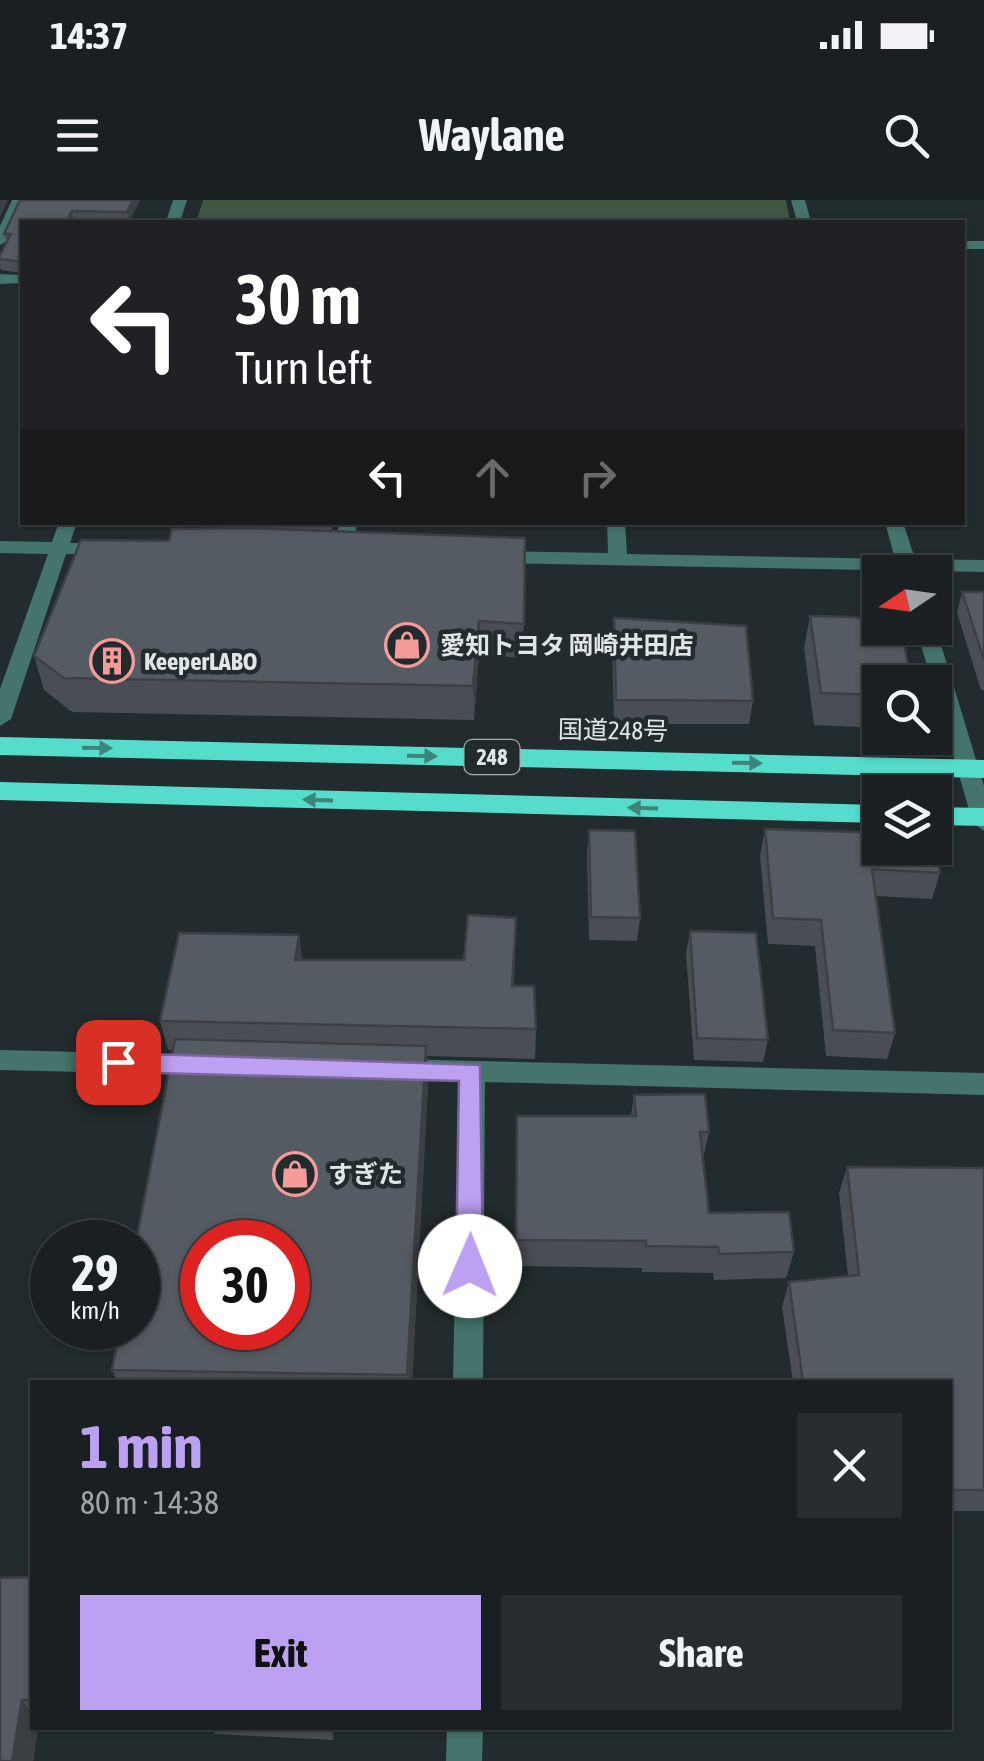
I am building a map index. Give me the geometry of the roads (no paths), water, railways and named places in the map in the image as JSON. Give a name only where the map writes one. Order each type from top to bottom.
[{"type":"highway","name":"国道248号","points":[[0,746],[976,769]]},
{"type":"highway","name":"248","points":[[0,792],[862,814]]},
{"type":"highway","points":[[952,817],[983,819]]},
{"type":"street","points":[[0,241],[19,200]]},
{"type":"street","points":[[0,720],[67,525]]},
{"type":"street","points":[[345,554],[348,525]]},
{"type":"street","points":[[616,525],[618,559]]},
{"type":"street","points":[[895,525],[904,555]]},
{"type":"street","points":[[0,547],[136,550]]},
{"type":"street","points":[[462,556],[862,567]]},
{"type":"street","points":[[952,567],[984,566]]},
{"type":"street","points":[[932,645],[976,769],[983,819]]},
{"type":"street","points":[[0,1060],[236,1066]]},
{"type":"street","points":[[373,1069],[984,1084]]},
{"type":"street","points":[[468,1380],[472,1072]]},
{"type":"street","points":[[464,1730],[464,1761]]},
{"type":"place","name":"愛知トヨタ 岡崎井田店","points":[[407,645]]},
{"type":"place","name":"KeeperLABO","points":[[112,661]]},
{"type":"place","name":"すぎた","points":[[295,1174]]}]
